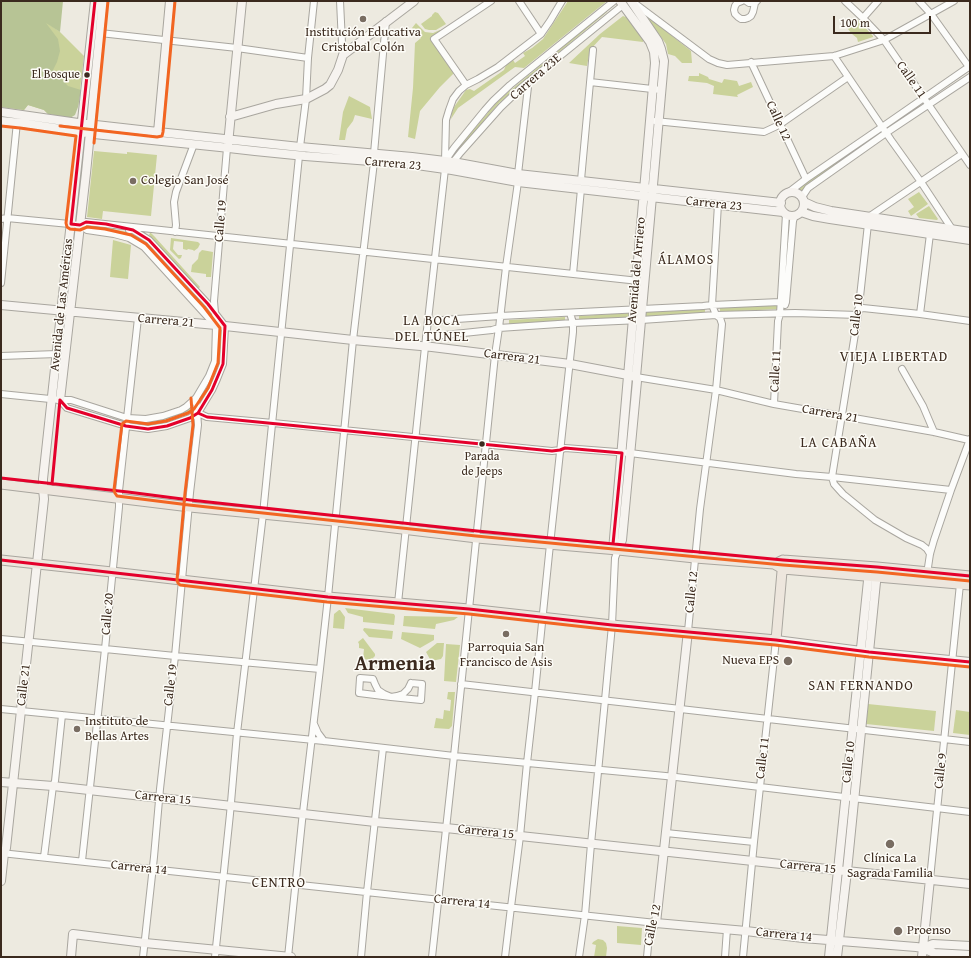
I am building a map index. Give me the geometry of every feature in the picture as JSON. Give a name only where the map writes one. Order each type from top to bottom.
[{"type":"main road","points":[[1,484],[476,538],[695,558],[774,564],[873,567],[970,576]]},
{"type":"main road","points":[[1,560],[328,597],[469,609],[612,625],[776,640]]},
{"type":"main road","points":[[783,564],[872,577],[970,585]]},
{"type":"main road","name":"Calle 11","points":[[776,640],[783,564]]},
{"type":"street","name":"Avenida de Las Américas","points":[[43,489],[95,1]]},
{"type":"street","name":"Avenida de Las Américas","points":[[60,400],[71,312],[103,1]]},
{"type":"street","points":[[158,132],[170,1]]},
{"type":"street","name":"Calle 19","points":[[143,957],[198,425],[196,398],[210,376],[215,361],[216,325],[214,301],[242,1]]},
{"type":"street","points":[[216,953],[237,732],[273,423],[290,244],[306,99],[308,58],[314,1]]},
{"type":"street","points":[[230,117],[276,104],[306,99],[320,93],[330,85],[338,70],[343,55],[340,1]]},
{"type":"street","points":[[343,55],[414,1]]},
{"type":"street","points":[[466,85],[434,39],[491,1]]},
{"type":"street","points":[[519,1],[541,34]]},
{"type":"street","points":[[398,603],[445,165],[446,120],[449,110],[459,91],[466,85],[478,80],[498,67],[541,34],[562,1]]},
{"type":"street","name":"Carrera 23E","points":[[445,165],[454,148],[485,110],[510,85],[614,1]]},
{"type":"street","points":[[631,1],[709,59],[727,65],[834,56],[884,40],[954,1]]},
{"type":"street","name":"Avenida del Arriero","points":[[631,1],[658,41],[662,49],[664,61],[650,120],[636,281],[638,309],[641,320],[632,376]]},
{"type":"street","points":[[742,1],[737,3],[734,10],[735,14],[741,19],[751,16],[753,12],[752,3]]},
{"type":"street","name":"Calle 11","points":[[845,1],[884,40],[970,165]]},
{"type":"street","points":[[863,18],[878,1]]},
{"type":"street","points":[[919,1],[931,14],[970,67],[806,179],[786,194],[780,202],[785,213],[792,216],[798,214],[830,219],[869,220],[970,232]]},
{"type":"street","name":"Carrera 23E","points":[[454,162],[501,106],[624,2]]},
{"type":"street","name":"Avenida del Arriero","points":[[616,550],[626,453],[637,381],[632,376],[632,321],[638,309],[645,282],[659,121],[654,52],[650,42],[624,2]]},
{"type":"street","points":[[288,957],[302,813],[328,597],[353,340],[374,158],[386,21]]},
{"type":"street","points":[[100,33],[237,48],[308,58]]},
{"type":"street","points":[[573,274],[593,50]]},
{"type":"street","points":[[834,56],[952,229]]},
{"type":"street","points":[[655,63],[664,61]]},
{"type":"street","name":"Calle 12","points":[[751,62],[779,125],[806,179]]},
{"type":"street","points":[[650,120],[764,132],[779,125],[848,77]]},
{"type":"street","points":[[798,214],[804,205],[803,199],[808,188],[886,133],[970,77]]},
{"type":"street","points":[[590,82],[657,89]]},
{"type":"street","points":[[432,957],[495,355],[518,178],[528,87],[527,83]]},
{"type":"street","name":"Carrera 23","points":[[1,112],[82,128]]},
{"type":"street","name":"Carrera 23","points":[[1,121],[82,128],[194,144],[228,144]]},
{"type":"street","points":[[1,283],[4,219],[17,122]]},
{"type":"street","name":"Carrera 23","points":[[90,129],[158,132],[228,144],[374,158],[410,164],[445,165],[518,178],[581,184],[644,187],[780,202]]},
{"type":"street","points":[[175,232],[176,225],[174,202],[176,192],[194,144]]},
{"type":"street","points":[[869,220],[962,154]]},
{"type":"street","name":"Carrera 23","points":[[445,165],[454,162],[518,178]]},
{"type":"street","name":"Carrera 23","points":[[581,184],[643,196],[785,213]]},
{"type":"street","points":[[789,192],[797,193],[815,207],[930,234],[970,240]]},
{"type":"street","name":"Calle 12","points":[[647,957],[650,936],[656,922],[695,558],[716,390],[722,324],[712,305],[718,204]]},
{"type":"street","name":"Calle 11","points":[[783,302],[785,213]]},
{"type":"street","name":"Calle 11","points":[[774,404],[778,321],[783,302],[793,221],[798,214]]},
{"type":"street","points":[[4,219],[80,225],[88,230],[129,238],[144,247],[216,325]]},
{"type":"street","name":"Calle 10","points":[[832,477],[858,312],[869,220]]},
{"type":"street","points":[[80,225],[86,222],[106,224],[645,282]]},
{"type":"street","points":[[106,224],[133,230],[150,240]]},
{"type":"street","points":[[141,228],[215,312],[225,326]]},
{"type":"street","points":[[920,314],[930,234]]},
{"type":"street","points":[[428,320],[783,302]]},
{"type":"street","name":"Carrera 21","points":[[1,305],[216,325],[570,364],[716,390],[774,404],[934,432],[970,440]]},
{"type":"street","points":[[426,337],[499,328],[572,323],[632,321],[716,314],[858,312],[863,308],[970,321]]},
{"type":"street","points":[[506,957],[570,364],[573,332],[570,313]]},
{"type":"street","name":"Calle 20","points":[[82,861],[98,719],[126,426],[138,318]]},
{"type":"street","name":"Calle 19","points":[[198,413],[212,390],[223,364],[225,326]]},
{"type":"street","points":[[1,356],[57,354]]},
{"type":"street","points":[[902,369],[923,406],[934,432]]},
{"type":"street","points":[[1,394],[71,400],[127,418],[146,420],[163,416],[186,407],[196,398]]},
{"type":"street","points":[[60,400],[67,408],[126,426],[148,429],[167,426],[190,418],[198,413],[207,417],[552,451],[565,448],[626,453],[796,474],[951,490]]},
{"type":"street","points":[[926,581],[930,554],[951,490],[970,440]]},
{"type":"street","points":[[832,477],[834,484],[843,494],[875,520],[906,538],[922,545],[930,554]]},
{"type":"street","name":"Calle 21","points":[[1,881],[2,853],[6,848],[29,641],[44,499],[43,489]]},
{"type":"street","points":[[579,957],[585,915],[612,625],[616,550]]},
{"type":"street","name":"Calle 10","points":[[829,957],[834,941],[843,871],[873,567]]},
{"type":"street","name":"Calle 9","points":[[922,957],[960,584]]},
{"type":"street","points":[[1,639],[320,669]]},
{"type":"street","points":[[776,640],[970,662]]},
{"type":"street","name":"Calle 11","points":[[743,957],[776,640]]},
{"type":"street","points":[[391,696],[359,693],[360,678],[374,679],[376,687],[381,692],[391,696],[403,694],[408,690],[411,683],[422,684],[421,700],[391,696]]},
{"type":"street","points":[[461,684],[970,742]]},
{"type":"street","points":[[1,709],[237,732],[527,764],[672,777],[970,812]]},
{"type":"street","points":[[44,857],[53,786],[55,781],[62,715]]},
{"type":"street","points":[[314,720],[316,728],[324,742]]},
{"type":"street","points":[[446,755],[452,749],[455,742]]},
{"type":"street","points":[[361,957],[384,748]]},
{"type":"street","name":"Carrera 15","points":[[1,782],[53,786],[375,822],[446,828],[970,884]]},
{"type":"street","points":[[666,833],[754,842]]},
{"type":"street","name":"Carrera 14","points":[[2,853],[834,941],[923,948],[934,953],[970,955]]},
{"type":"street","points":[[725,957],[728,929]]},
{"type":"street","points":[[71,957],[73,934],[216,953],[291,957]]},
{"type":"street","name":"Calle 10","points":[[834,941],[837,957]]},
{"type":"street","name":"Carrera 14","points":[[923,948],[934,944],[970,946]]},
{"type":"green space","name":"El Bosque","points":[[1,1],[6,1],[46,22],[60,32],[84,56],[78,107],[48,114],[44,110],[28,105],[24,110],[1,107]]},
{"type":"green space","name":"El Bosque","points":[[1,1],[63,1],[60,32],[46,23],[58,39],[60,51],[53,70],[68,86],[81,90],[75,115],[70,118],[48,114],[44,110],[28,105],[24,110],[1,107]]},
{"type":"green space","points":[[568,1],[607,1],[524,68],[515,67],[458,108],[451,119],[454,107],[466,90],[470,89],[474,91],[504,70],[506,65],[513,60],[515,63],[525,56],[523,53],[543,39]]},
{"type":"green space","points":[[606,11],[607,12],[499,103],[460,149],[458,148],[498,101]]},
{"type":"green space","points":[[435,12],[438,13],[446,24],[436,30],[425,29],[421,24]]},
{"type":"green space","points":[[623,16],[631,19],[643,39],[643,42],[602,37],[590,50],[587,66],[569,63],[600,34]]},
{"type":"green space","points":[[647,16],[691,51],[692,63],[682,63],[675,56],[668,54],[666,44],[645,17]]},
{"type":"green space","points":[[857,19],[873,37],[858,42],[857,38],[848,29]]},
{"type":"green space","points":[[416,23],[425,32],[433,33],[440,30],[441,31],[430,38],[454,73],[420,111],[415,139],[408,137],[413,88],[415,43],[421,38],[412,28]]},
{"type":"green space","points":[[699,73],[708,77],[709,79],[722,83],[724,79],[737,81],[739,86],[751,82],[753,87],[737,95],[738,97],[713,94],[714,86],[707,83],[688,81],[689,76],[699,76]]},
{"type":"green space","points":[[349,96],[370,107],[372,119],[355,115],[353,121],[347,129],[345,140],[339,140],[343,112]]},
{"type":"green space","points":[[881,130],[883,133],[802,192],[797,189],[804,183]]},
{"type":"green space","points":[[94,151],[157,155],[151,216],[103,211],[102,219],[87,217]]},
{"type":"green space","points":[[919,192],[928,204],[911,216],[908,211],[914,207],[908,199]]},
{"type":"green space","points":[[929,206],[938,219],[937,220],[919,218],[916,214]]},
{"type":"green space","points":[[88,224],[132,233],[148,242],[214,314],[211,316],[146,244],[131,235],[88,228]]},
{"type":"green space","points":[[150,233],[200,287],[198,289],[149,235]]},
{"type":"green space","points":[[171,238],[198,242],[200,244],[194,251],[183,249],[183,242],[174,241],[173,249],[178,255],[182,255],[179,259],[170,250]]},
{"type":"green space","points":[[113,240],[131,245],[128,279],[110,277]]},
{"type":"green space","points":[[202,250],[213,252],[211,277],[206,277],[206,274],[191,272],[192,265],[198,259],[199,253]]},
{"type":"green space","points":[[778,305],[779,309],[720,312],[720,307]]},
{"type":"green space","points":[[705,309],[705,314],[645,317],[645,312]]},
{"type":"green space","points":[[629,313],[629,318],[579,320],[579,316]]},
{"type":"green space","points":[[565,317],[565,321],[509,324],[509,320]]},
{"type":"green space","points":[[193,404],[193,411],[165,422],[147,425],[129,424],[130,420],[147,422]]},
{"type":"green space","points":[[345,608],[394,614],[394,625],[363,622],[363,617],[348,613]]},
{"type":"green space","points":[[339,610],[345,617],[344,629],[333,628],[334,614]]},
{"type":"green space","points":[[404,616],[458,617],[454,620],[436,624],[435,629],[403,626]]},
{"type":"green space","points":[[364,628],[393,631],[392,639],[369,637],[363,630]]},
{"type":"green space","points":[[402,632],[434,635],[434,640],[420,648],[401,639]]},
{"type":"green space","points":[[363,638],[375,654],[371,660],[363,659],[364,649],[359,648],[358,642]]},
{"type":"green space","points":[[437,643],[444,643],[443,656],[441,659],[431,661],[426,652]]},
{"type":"green space","points":[[446,644],[460,645],[456,682],[444,681]]},
{"type":"green space","points":[[448,692],[455,692],[452,726],[449,729],[434,728],[436,718],[443,719],[444,710],[450,711],[451,700],[447,699]]},
{"type":"green space","points":[[868,704],[936,711],[934,731],[866,724]]},
{"type":"green space","points":[[956,710],[970,712],[970,735],[953,733]]},
{"type":"green space","points":[[617,926],[642,928],[641,945],[617,943]]},
{"type":"green space","points":[[598,939],[603,940],[606,943],[606,957],[594,957],[596,945],[592,944]]},
{"type":"transit line","points":[[60,400],[67,408],[126,426],[148,429],[167,426],[190,418],[198,413],[212,390],[223,364],[225,326],[208,304],[149,240],[133,230],[106,224],[86,222],[80,225],[71,224],[95,1]]},
{"type":"transit line","points":[[94,143],[108,1]]},
{"type":"transit line","points":[[60,126],[157,137],[162,136],[175,1]]},
{"type":"transit line","points":[[1,126],[76,136],[66,223],[67,227],[70,229],[80,230],[87,227],[105,229],[131,235],[146,244],[204,307],[220,328],[218,363],[208,388],[194,409],[188,413],[166,421],[148,424],[126,421],[122,424],[114,490],[117,496],[476,536],[970,581]]},
{"type":"transit line","points":[[191,398],[193,425],[177,580],[180,585],[327,602],[469,614],[612,630],[775,645],[869,657],[970,667]]},
{"type":"transit line","points":[[52,484],[60,400]]},
{"type":"transit line","points":[[198,413],[207,417],[552,451],[565,448],[622,453],[613,544]]},
{"type":"transit line","points":[[1,478],[477,531],[970,576]]},
{"type":"transit line","points":[[1,560],[328,597],[469,609],[612,625],[776,640],[869,652],[970,662]]},
{"type":"place","name":"Institución Educativa Cristobal Colón","points":[[363,19]]},
{"type":"place","name":"El Bosque","points":[[87,75]]},
{"type":"place","name":"Colegio San José","points":[[133,181]]},
{"type":"place","name":"Parada de Jeeps","points":[[482,444]]},
{"type":"place","name":"Parroquia San Francisco de Asis","points":[[506,634]]},
{"type":"place","name":"Nueva EPS","points":[[788,661]]},
{"type":"place","name":"Instituto de Bellas Artes","points":[[77,729]]},
{"type":"place","name":"Clínica La Sagrada Familia","points":[[890,844]]},
{"type":"place","name":"Proenso","points":[[898,931]]},
{"type":"district","name":"ÁLAMOS","points":[[686,260]]},
{"type":"district","name":"LA BOCA DEL TÚNEL","points":[[432,330]]},
{"type":"district","name":"VIEJA LIBERTAD","points":[[894,357]]},
{"type":"district","name":"LA CABAÑA","points":[[839,443]]},
{"type":"district","name":"Armenia","points":[[395,665]]},
{"type":"district","name":"SAN FERNANDO","points":[[861,686]]},
{"type":"district","name":"CENTRO","points":[[279,883]]}]
